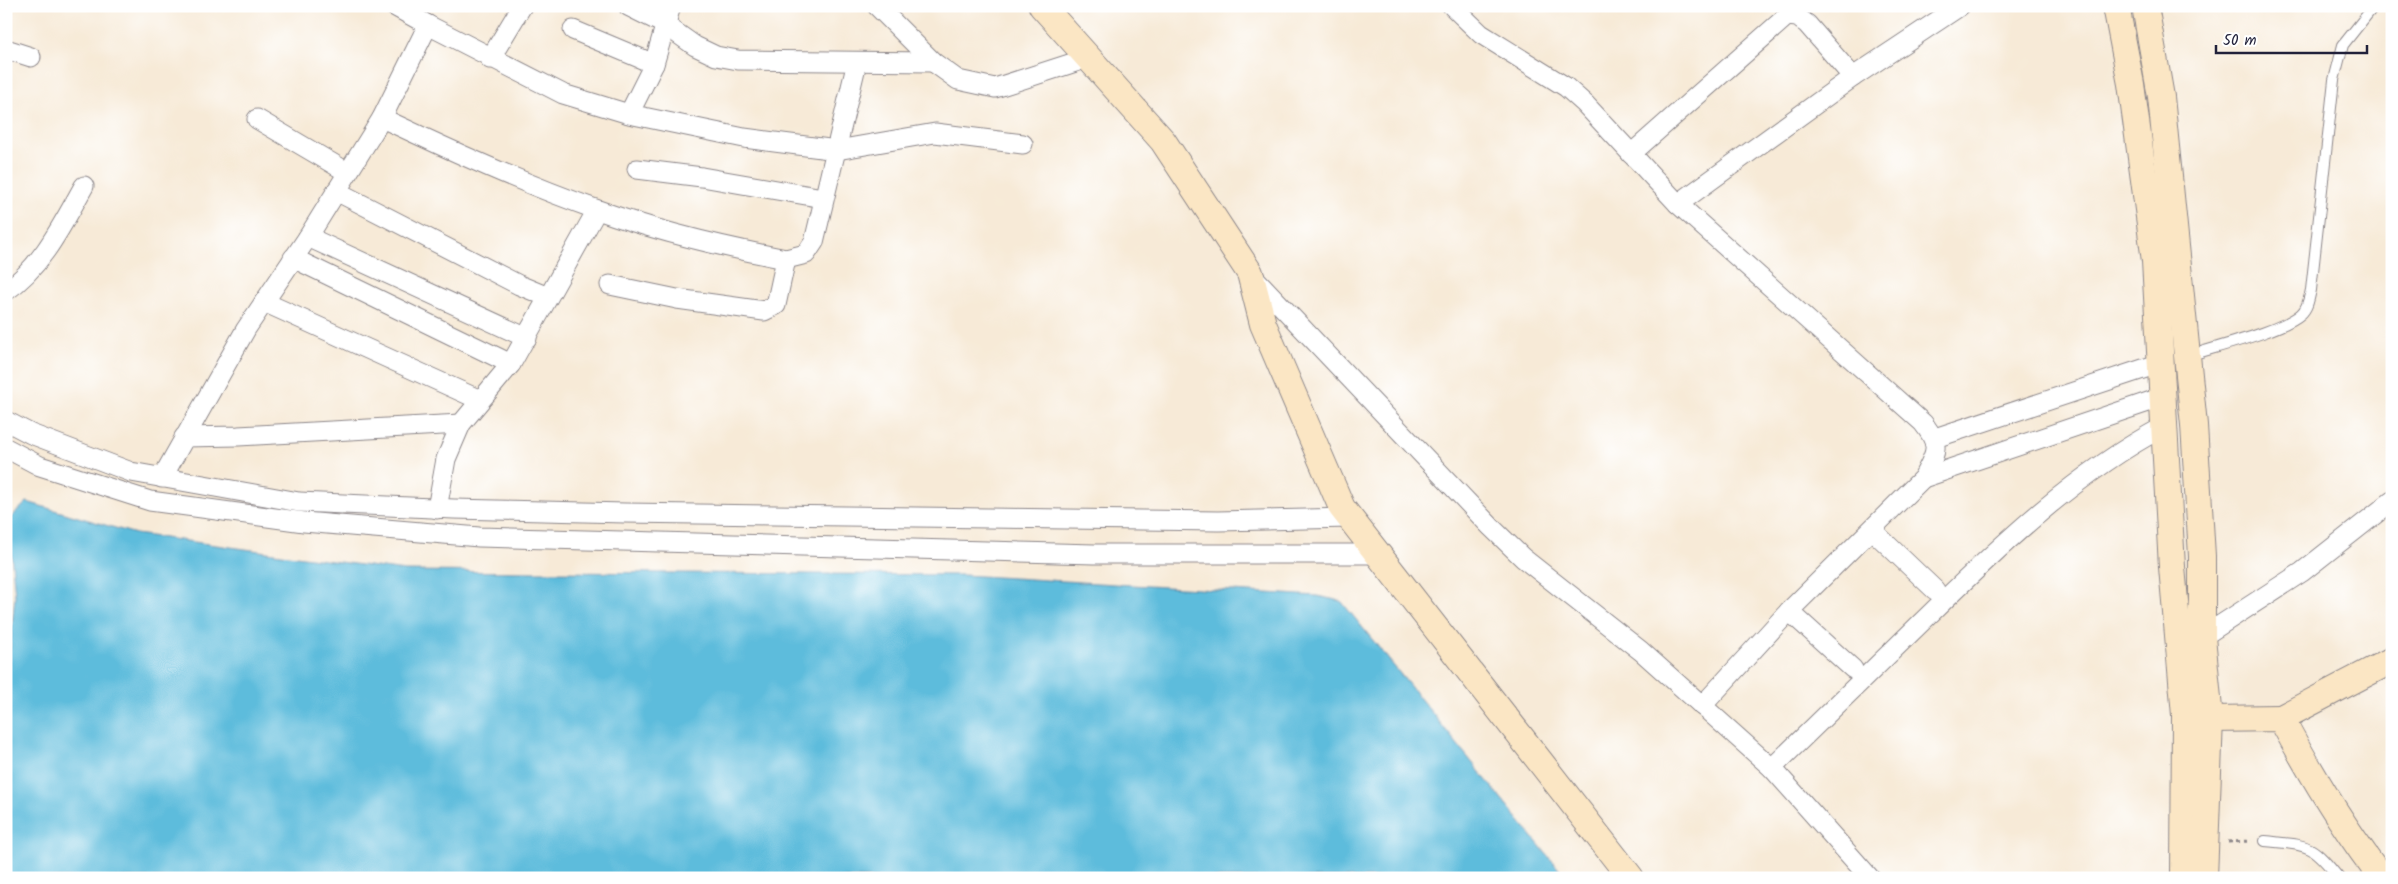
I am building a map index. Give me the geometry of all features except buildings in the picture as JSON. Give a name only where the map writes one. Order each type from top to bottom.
[{"type":"street","points":[[394,6],[490,59],[563,94],[630,114],[744,138],[837,150],[935,133],[1023,144]]},
{"type":"street","points":[[490,59],[522,6]]},
{"type":"street","points":[[628,6],[664,24],[695,46],[716,56],[738,60],[933,62]]},
{"type":"street","points":[[630,114],[654,64],[664,24],[671,6]]},
{"type":"street","points":[[877,6],[933,62],[958,80],[995,88],[1088,58]]},
{"type":"street","points":[[1042,6],[1163,141],[1250,273],[1490,527],[1524,558],[1641,651],[1772,768],[1870,878]]},
{"type":"street","points":[[1452,6],[1481,34],[1566,87],[1585,104],[1678,204],[1923,423],[1935,438],[1935,454],[1923,478],[1789,611],[1702,706]]},
{"type":"street","points":[[1678,204],[1853,77],[1960,6]]},
{"type":"street","points":[[2116,6],[2189,368],[2202,556],[2202,637],[2184,878]]},
{"type":"street","points":[[2145,6],[2161,97],[2163,237],[2162,381],[2172,567],[2197,717],[2205,842],[2204,878]]},
{"type":"street","points":[[1630,154],[1787,16],[1797,17],[1807,24],[1853,77]]},
{"type":"street","points":[[162,478],[184,437],[264,302],[308,237],[382,118],[428,25]]},
{"type":"street","points":[[573,30],[654,64]]},
{"type":"street","points":[[6,49],[31,56]]},
{"type":"street","points":[[2127,63],[2154,60]]},
{"type":"street","points":[[382,118],[454,152],[597,210],[646,226],[786,259],[806,254],[814,242],[857,62]]},
{"type":"street","points":[[257,119],[347,172]]},
{"type":"street","points":[[638,169],[702,177],[823,198]]},
{"type":"street","points":[[6,291],[20,282],[48,247],[84,186]]},
{"type":"street","points":[[336,191],[519,285],[548,297]]},
{"type":"street","points":[[437,509],[446,459],[462,424],[511,364],[597,210]]},
{"type":"street","points":[[308,237],[527,338]]},
{"type":"street","points":[[293,258],[511,364]]},
{"type":"street","points":[[610,285],[677,300],[764,311],[776,305],[786,259]]},
{"type":"street","points":[[1250,273],[1263,324],[1342,508],[1376,554],[1631,878]]},
{"type":"street","points":[[264,302],[480,400]]},
{"type":"street","points":[[1923,478],[2162,381],[2189,368]]},
{"type":"street","points":[[1935,438],[2162,381]]},
{"type":"street","points":[[6,421],[31,434],[131,472],[299,502],[437,509],[677,514],[1218,521],[1349,518]]},
{"type":"street","points":[[184,437],[238,436],[462,424]]},
{"type":"street","points":[[1772,768],[1996,550],[2058,499],[2129,445],[2165,426]]},
{"type":"street","points":[[6,448],[40,466],[150,501],[304,522],[479,537],[1094,554],[1376,554]]},
{"type":"street","points":[[2202,637],[2302,572],[2392,500]]},
{"type":"street","points":[[674,542],[677,514]]},
{"type":"street","points":[[1872,530],[1935,590]]},
{"type":"street","points":[[1789,611],[1853,669]]},
{"type":"street","points":[[2197,717],[2281,718],[2392,660]]},
{"type":"street","points":[[2281,718],[2302,758],[2340,819],[2382,878]]},
{"type":"lane","points":[[2189,368],[2279,327],[2301,314],[2307,306],[2311,290],[2334,80],[2343,45],[2374,6]]},
{"type":"lane","points":[[2265,841],[2297,844],[2313,848],[2339,878]]},
{"type":"path","points":[[2205,842],[2265,841]]},
{"type":"water","points":[[27,502],[136,534],[405,571],[963,575],[1317,596],[1341,601],[1566,878],[6,878],[6,688],[15,596],[8,520]]}]
